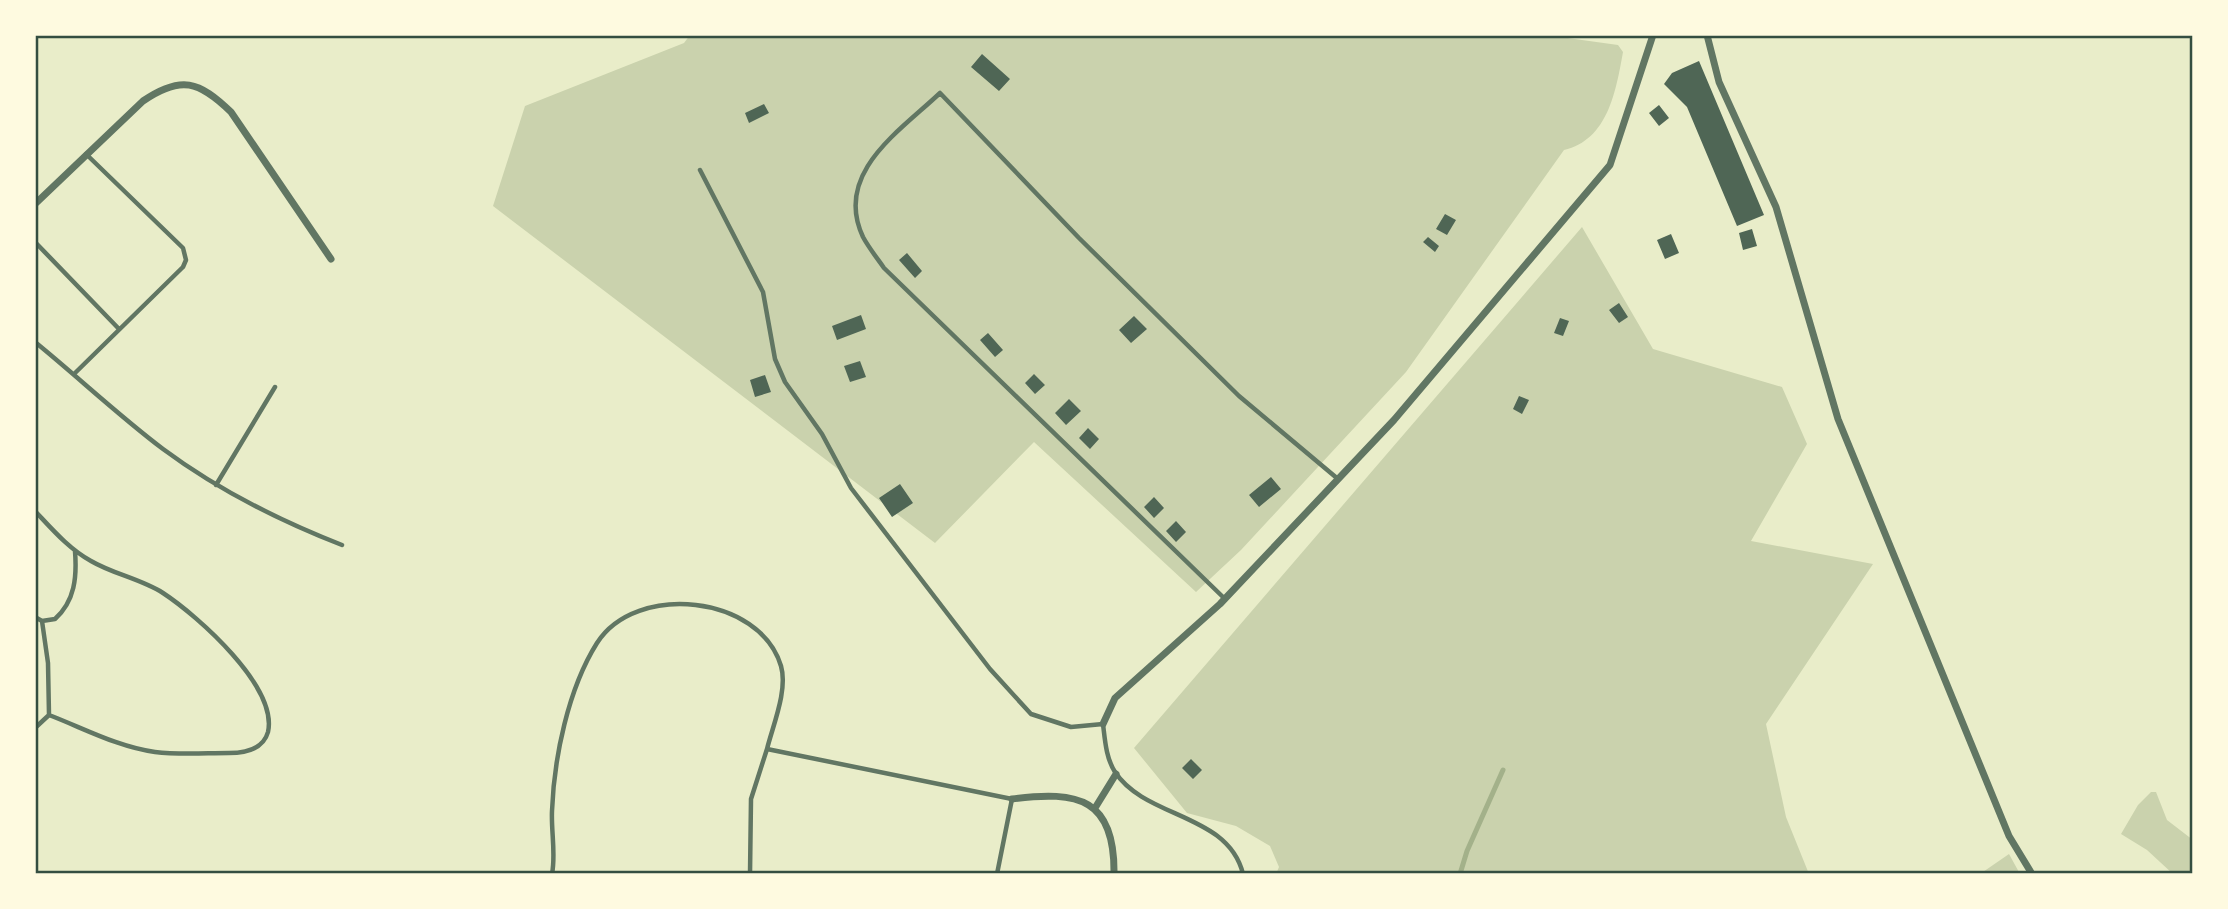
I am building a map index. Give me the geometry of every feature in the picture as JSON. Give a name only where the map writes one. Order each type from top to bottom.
[{"type":"street","points":[[1103,724],[1115,698],[1225,599],[1394,420],[1610,165],[1653,35]]},
{"type":"street","points":[[1707,35],[1720,82],[1776,207],[1839,419],[2009,836],[2032,874]]},
{"type":"street","points":[[35,204],[143,101],[162,88],[177,83],[194,86],[215,97],[231,112],[331,259]]},
{"type":"street","points":[[1095,808],[1116,774]]},
{"type":"street","points":[[1012,799],[1049,796],[1095,808],[1102,814],[1110,831],[1114,874]]},
{"type":"lane","points":[[1225,599],[884,268],[863,236],[855,208],[858,185],[866,164],[940,93],[1079,238],[1239,396],[1338,479]]},
{"type":"lane","points":[[74,374],[183,267],[186,256],[86,154]]},
{"type":"lane","points":[[700,170],[763,292],[775,359],[785,382],[822,434],[858,498],[990,670],[1031,714],[1072,727],[1103,724],[1109,760],[1116,774],[1139,794],[1222,839],[1234,852],[1243,874]]},
{"type":"lane","points":[[35,242],[119,329]]},
{"type":"lane","points":[[35,342],[164,449],[216,485],[290,524],[342,545]]},
{"type":"lane","points":[[216,485],[275,387]]},
{"type":"lane","points":[[35,511],[75,551],[92,562],[162,593],[185,609],[251,679],[265,701],[270,722],[266,738],[256,748],[240,753],[155,752],[122,744],[49,715]]},
{"type":"lane","points":[[35,617],[42,621],[55,619],[68,604],[75,581],[75,551]]},
{"type":"lane","points":[[552,874],[552,811],[558,746],[585,665],[598,642],[628,614],[660,604],[705,607],[738,619],[766,640],[782,668],[782,685],[767,749],[751,799],[750,874]]},
{"type":"lane","points":[[35,728],[49,715],[48,663],[42,621]]},
{"type":"lane","points":[[767,749],[1012,799],[997,874]]},
{"type":"green space","points":[[690,35],[1546,35],[1618,45],[1623,52],[1613,98],[1600,125],[1579,145],[1564,150],[1406,372],[1241,550],[1196,592],[1034,442],[935,543],[493,206],[525,106],[684,43]]},
{"type":"green space","points":[[1582,227],[1653,349],[1782,387],[1807,444],[1751,541],[1873,564],[1766,724],[1786,817],[1809,874],[1276,874],[1279,867],[1270,846],[1236,826],[1187,813],[1134,748]]},
{"type":"green space","points":[[2151,792],[2156,792],[2167,820],[2193,840],[2193,874],[2173,874],[2147,850],[2121,834],[2138,805]]},
{"type":"green space","points":[[2009,854],[2020,874],[1980,874]]},
{"type":"building","points":[[982,54],[1010,79],[999,91],[971,67]]},
{"type":"building","points":[[1699,61],[1764,215],[1737,226],[1687,107],[1664,84],[1672,73]]},
{"type":"building","points":[[764,104],[769,113],[749,123],[745,113]]},
{"type":"building","points":[[1659,105],[1669,118],[1659,126],[1649,113]]},
{"type":"building","points":[[1445,214],[1456,220],[1447,235],[1436,229]]},
{"type":"building","points":[[1752,229],[1757,246],[1743,250],[1739,233]]},
{"type":"building","points":[[1671,234],[1679,253],[1665,259],[1657,240]]},
{"type":"building","points":[[1428,237],[1439,246],[1435,252],[1423,242]]},
{"type":"building","points":[[907,253],[922,271],[915,278],[899,260]]},
{"type":"building","points":[[1619,303],[1628,317],[1619,323],[1609,310]]},
{"type":"building","points":[[861,315],[866,329],[837,340],[832,326]]},
{"type":"building","points":[[1134,316],[1147,329],[1131,343],[1119,330]]},
{"type":"building","points":[[1560,318],[1569,321],[1563,336],[1554,333]]},
{"type":"building","points":[[988,333],[1003,350],[995,357],[980,340]]},
{"type":"building","points":[[860,361],[866,377],[850,382],[844,366]]},
{"type":"building","points":[[1034,374],[1045,385],[1035,394],[1025,383]]},
{"type":"building","points":[[765,375],[771,392],[755,397],[750,380]]},
{"type":"building","points":[[1519,396],[1529,400],[1522,414],[1513,409]]},
{"type":"building","points":[[1069,399],[1081,411],[1066,425],[1055,413]]},
{"type":"building","points":[[1088,428],[1099,439],[1090,449],[1079,438]]},
{"type":"building","points":[[1271,477],[1281,489],[1259,507],[1249,495]]},
{"type":"building","points":[[900,484],[913,503],[892,517],[879,498]]},
{"type":"building","points":[[1154,497],[1164,508],[1154,518],[1144,507]]},
{"type":"building","points":[[1176,521],[1186,532],[1176,542],[1166,531]]},
{"type":"building","points":[[1191,759],[1202,770],[1193,779],[1182,768]]},
{"type":"waterway","points":[[1460,874],[1467,851],[1503,770]]}]
